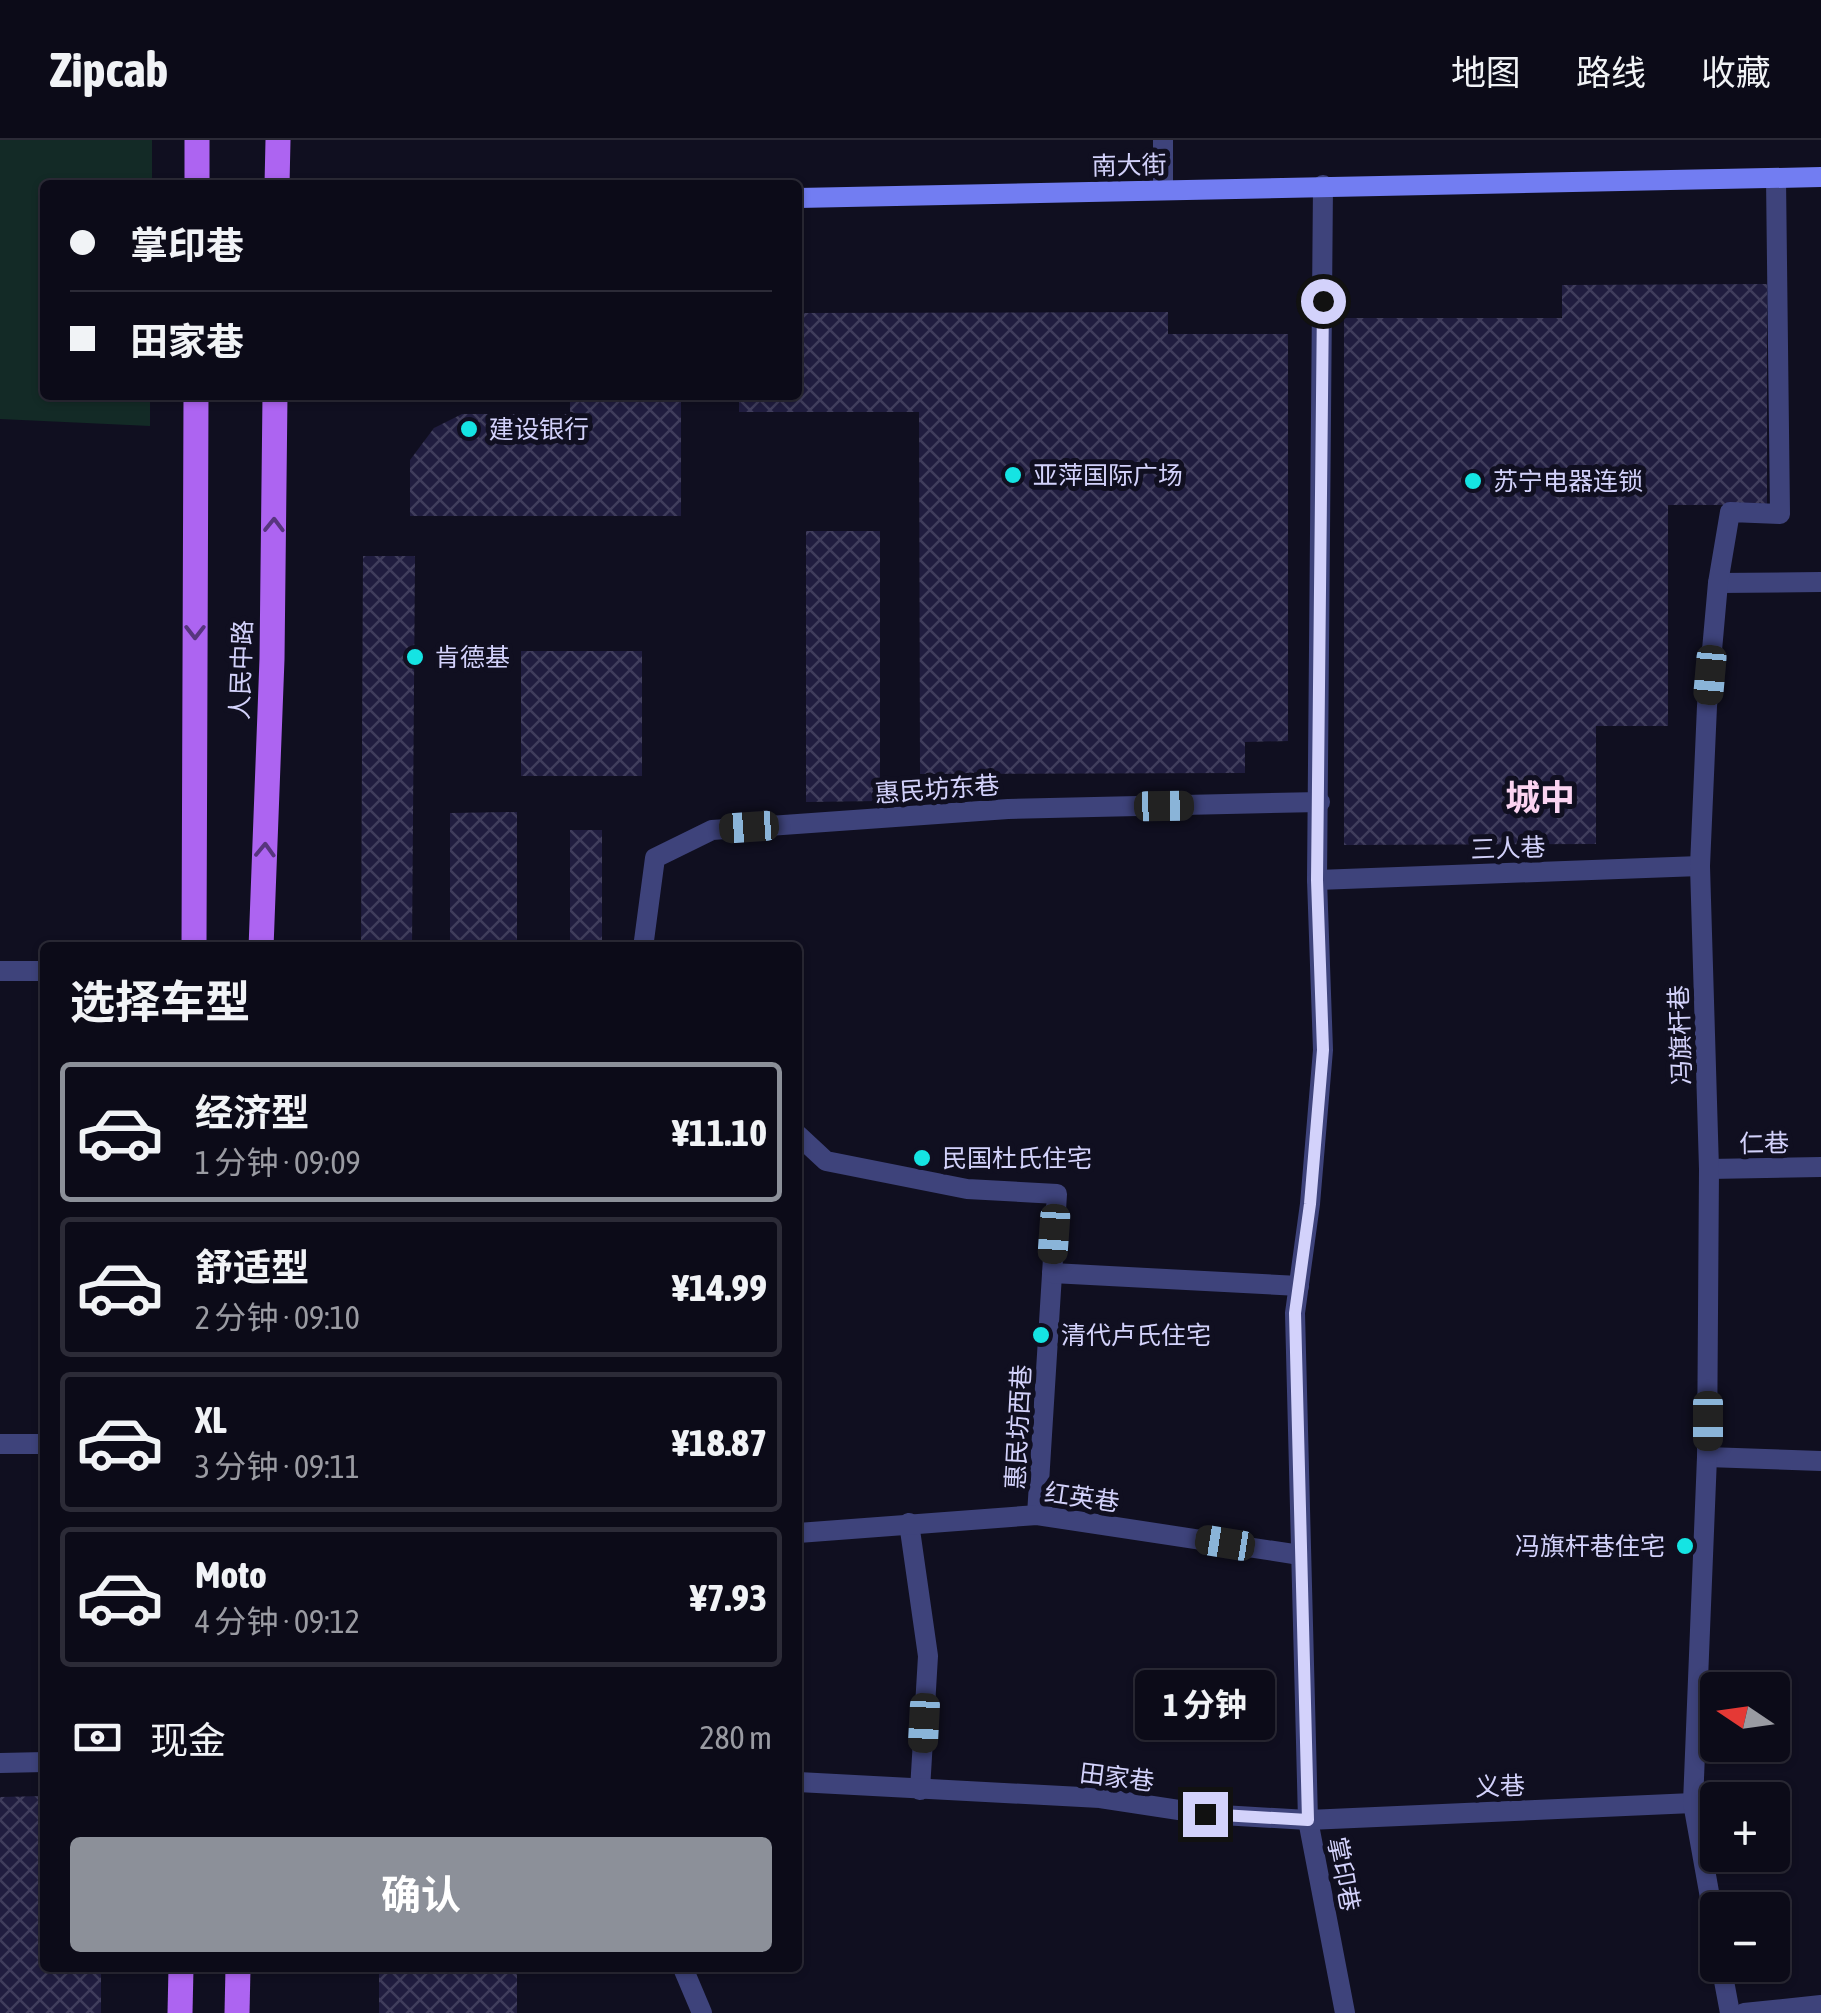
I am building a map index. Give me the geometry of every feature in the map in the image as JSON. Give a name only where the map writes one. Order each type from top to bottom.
[{"type":"main road","points":[[197,180],[198,140]]},
{"type":"main road","points":[[278,140],[278,180]]},
{"type":"main road","name":"南大街","points":[[802,198],[1821,177]]},
{"type":"main road","name":"人民中路","points":[[194,942],[196,400]]},
{"type":"main road","name":"人民中路","points":[[261,942],[272,660],[275,400]]},
{"type":"main road","points":[[180,2013],[181,1972]]},
{"type":"main road","points":[[238,1972],[238,2013]]},
{"type":"street","points":[[1163,140],[1163,189]]},
{"type":"street","name":"冯旗杆巷","points":[[1709,1892],[1693,1803],[1707,1457],[1709,1170],[1700,866],[1718,583],[1730,512],[1780,514],[1776,178]]},
{"type":"street","name":"掌印巷","points":[[1324,185],[1317,880],[1323,1050],[1295,1313],[1308,1820],[1345,2013]]},
{"type":"street","points":[[1718,583],[1821,582]]},
{"type":"street","name":"惠民坊东巷","points":[[643,942],[655,858],[712,830],[1008,809],[1320,802]]},
{"type":"street","name":"三人巷","points":[[1317,880],[1700,866]]},
{"type":"street","points":[[0,971],[40,971]]},
{"type":"street","name":"惠民坊西巷","points":[[802,1139],[826,1160],[967,1189],[1057,1194],[1038,1515]]},
{"type":"street","name":"仁巷","points":[[1709,1170],[1821,1167]]},
{"type":"street","points":[[1052,1274],[1299,1286]]},
{"type":"street","points":[[0,1444],[40,1444]]},
{"type":"street","points":[[1707,1457],[1821,1461]]},
{"type":"street","name":"红英巷","points":[[802,1533],[1038,1515],[1300,1554]]},
{"type":"street","points":[[909,1523],[928,1656],[920,1790]]},
{"type":"street","points":[[0,1763],[40,1762]]},
{"type":"street","name":"田家巷","points":[[802,1782],[1100,1798],[1205,1814],[1308,1820]]},
{"type":"street","name":"义巷","points":[[1308,1820],[1693,1803]]},
{"type":"street","points":[[685,1972],[702,2013]]},
{"type":"street","points":[[1725,1982],[1730,2013]]},
{"type":"street","points":[[1751,2012],[1821,2004]]},
{"type":"green space","points":[[0,140],[152,140],[152,180],[40,180],[40,400],[150,400],[150,426],[0,419]]},
{"type":"building","points":[[1767,284],[1767,505],[1668,505],[1668,726],[1596,726],[1596,844],[1344,845],[1344,318],[1562,318],[1562,285]]},
{"type":"building","points":[[1168,312],[1168,334],[1288,334],[1288,741],[1245,742],[1245,773],[920,774],[919,412],[739,412],[739,400],[802,400],[802,313]]},
{"type":"building","points":[[570,400],[681,400],[681,516],[410,516],[410,460],[434,428],[462,414],[570,414]]},
{"type":"building","points":[[806,531],[880,531],[880,801],[806,802]]},
{"type":"building","points":[[363,556],[415,556],[412,942],[361,942]]},
{"type":"building","points":[[521,651],[642,651],[642,776],[521,776]]},
{"type":"building","points":[[517,812],[517,942],[450,942],[450,813]]},
{"type":"building","points":[[570,830],[602,830],[602,942],[570,942]]},
{"type":"building","points":[[40,1796],[40,1972],[101,1972],[101,2013],[0,2013],[0,1797]]},
{"type":"building","points":[[379,1972],[517,1972],[517,2013],[379,2013]]},
{"type":"place","name":"建设银行","points":[[469,429]]},
{"type":"place","name":"亚萍国际广场","points":[[1013,475]]},
{"type":"place","name":"苏宁电器连锁","points":[[1473,481]]},
{"type":"place","name":"肯德基","points":[[415,657]]},
{"type":"place","name":"民国杜氏住宅","points":[[922,1158]]},
{"type":"place","name":"清代卢氏住宅","points":[[1041,1335]]},
{"type":"place","name":"冯旗杆巷住宅","points":[[1685,1546]]},
{"type":"district","name":"城中","points":[[1540,798]]},
{"type":"route","points":[[1205,1814],[1308,1820],[1295,1313],[1310,1204],[1323,1050],[1317,880],[1323,301]]}]
